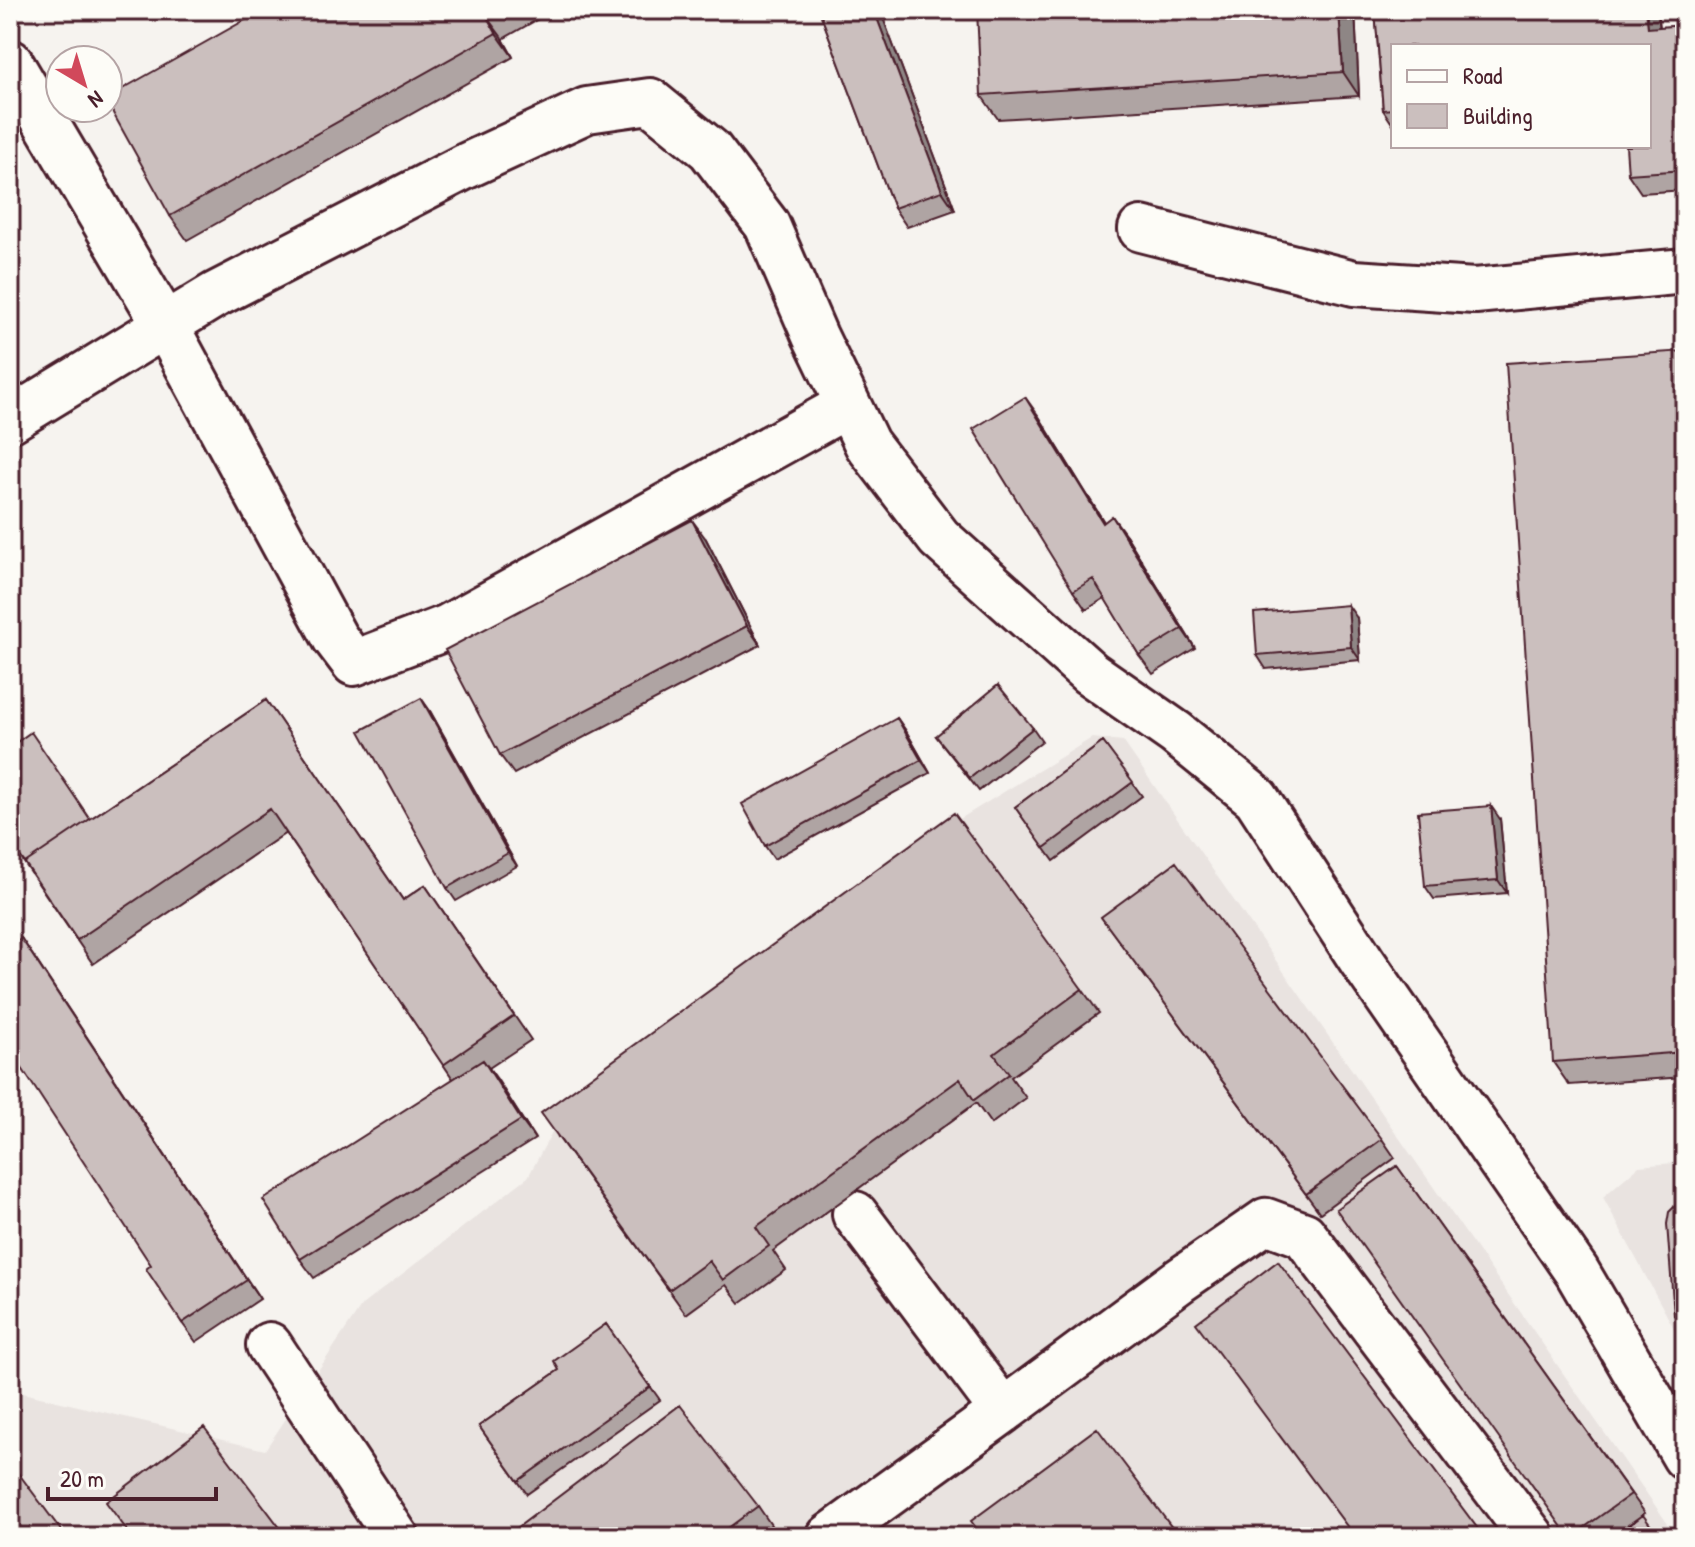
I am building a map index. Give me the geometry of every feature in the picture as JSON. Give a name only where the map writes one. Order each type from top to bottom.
[{"type":"street","points":[[10,62],[166,326],[335,638],[354,663],[448,627],[848,405]]},
{"type":"street","points":[[10,420],[215,295],[466,166],[587,110],[650,101],[710,150],[767,225],[815,336],[867,444],[939,538],[1090,673],[1176,733],[1256,798],[1362,961],[1577,1272],[1685,1457]]},
{"type":"street","points":[[1141,229],[1354,283],[1475,291],[1685,271]]},
{"type":"street","points":[[855,1214],[1003,1411]]},
{"type":"street","points":[[829,1537],[1266,1221],[1304,1235],[1532,1537]]},
{"type":"street","points":[[269,1345],[396,1537]]},
{"type":"shaded area","points":[[1092,738],[1123,741],[1677,1537],[10,1537],[10,1390],[265,1450],[362,1305],[528,1177],[569,1100],[880,868]]},
{"type":"shaded area","points":[[1685,1162],[1685,1349],[1603,1197],[1639,1166]]},
{"type":"building","points":[[263,10],[483,10],[496,33],[170,216],[119,124],[124,124],[124,88]]},
{"type":"building","points":[[484,10],[507,10],[489,20]]},
{"type":"building","points":[[819,10],[874,10],[942,191],[894,208]]},
{"type":"building","points":[[977,10],[1339,10],[1343,72],[981,95]]},
{"type":"building","points":[[1375,10],[1646,10],[1648,28],[1685,25],[1685,170],[1628,174],[1626,148],[1651,148],[1651,44],[1391,44],[1391,109],[1383,110]]},
{"type":"building","points":[[1685,351],[1685,1052],[1553,1062],[1506,363]]},
{"type":"building","points":[[1025,397],[1103,523],[1112,516],[1182,629],[1139,655],[1093,579],[1073,591],[973,429]]},
{"type":"building","points":[[692,520],[747,626],[500,755],[445,650]]},
{"type":"building","points":[[1348,605],[1351,647],[1257,655],[1254,613]]},
{"type":"building","points":[[998,685],[1033,728],[970,778],[936,736]]},
{"type":"building","points":[[421,698],[508,853],[447,888],[360,731]]},
{"type":"building","points":[[266,700],[403,900],[425,885],[514,1016],[443,1065],[270,809],[77,940],[25,863]]},
{"type":"building","points":[[897,718],[921,760],[765,846],[742,804]]},
{"type":"building","points":[[31,732],[90,819],[25,863],[10,842],[10,747]]},
{"type":"building","points":[[1103,742],[1133,782],[1044,848],[1015,807]]},
{"type":"building","points":[[1491,806],[1498,880],[1425,886],[1418,812]]},
{"type":"building","points":[[954,813],[1082,989],[994,1054],[1009,1074],[974,1100],[960,1079],[756,1227],[769,1246],[723,1280],[709,1261],[669,1290],[541,1113]]},
{"type":"building","points":[[1176,862],[1382,1139],[1306,1194],[1101,917]]},
{"type":"building","points":[[21,938],[247,1280],[182,1323],[146,1269],[151,1265],[10,1050],[10,945]]},
{"type":"building","points":[[483,1060],[521,1120],[300,1259],[263,1200]]},
{"type":"building","points":[[1397,1166],[1631,1494],[1571,1537],[1336,1209]]},
{"type":"building","points":[[1685,1200],[1685,1314],[1674,1315],[1667,1224],[1669,1212]]},
{"type":"building","points":[[1278,1261],[1484,1537],[1355,1537],[1196,1323]]},
{"type":"building","points":[[606,1324],[650,1387],[518,1481],[479,1426],[559,1370],[554,1361]]},
{"type":"building","points":[[680,1405],[758,1506],[716,1537],[505,1537]]},
{"type":"building","points":[[204,1427],[287,1537],[132,1537],[106,1502]]},
{"type":"building","points":[[1097,1428],[1179,1537],[983,1537],[971,1521]]},
{"type":"building","points":[[10,1462],[66,1537],[10,1537]]},
{"type":"building","points":[[1643,1515],[1659,1537],[1614,1537]]}]
